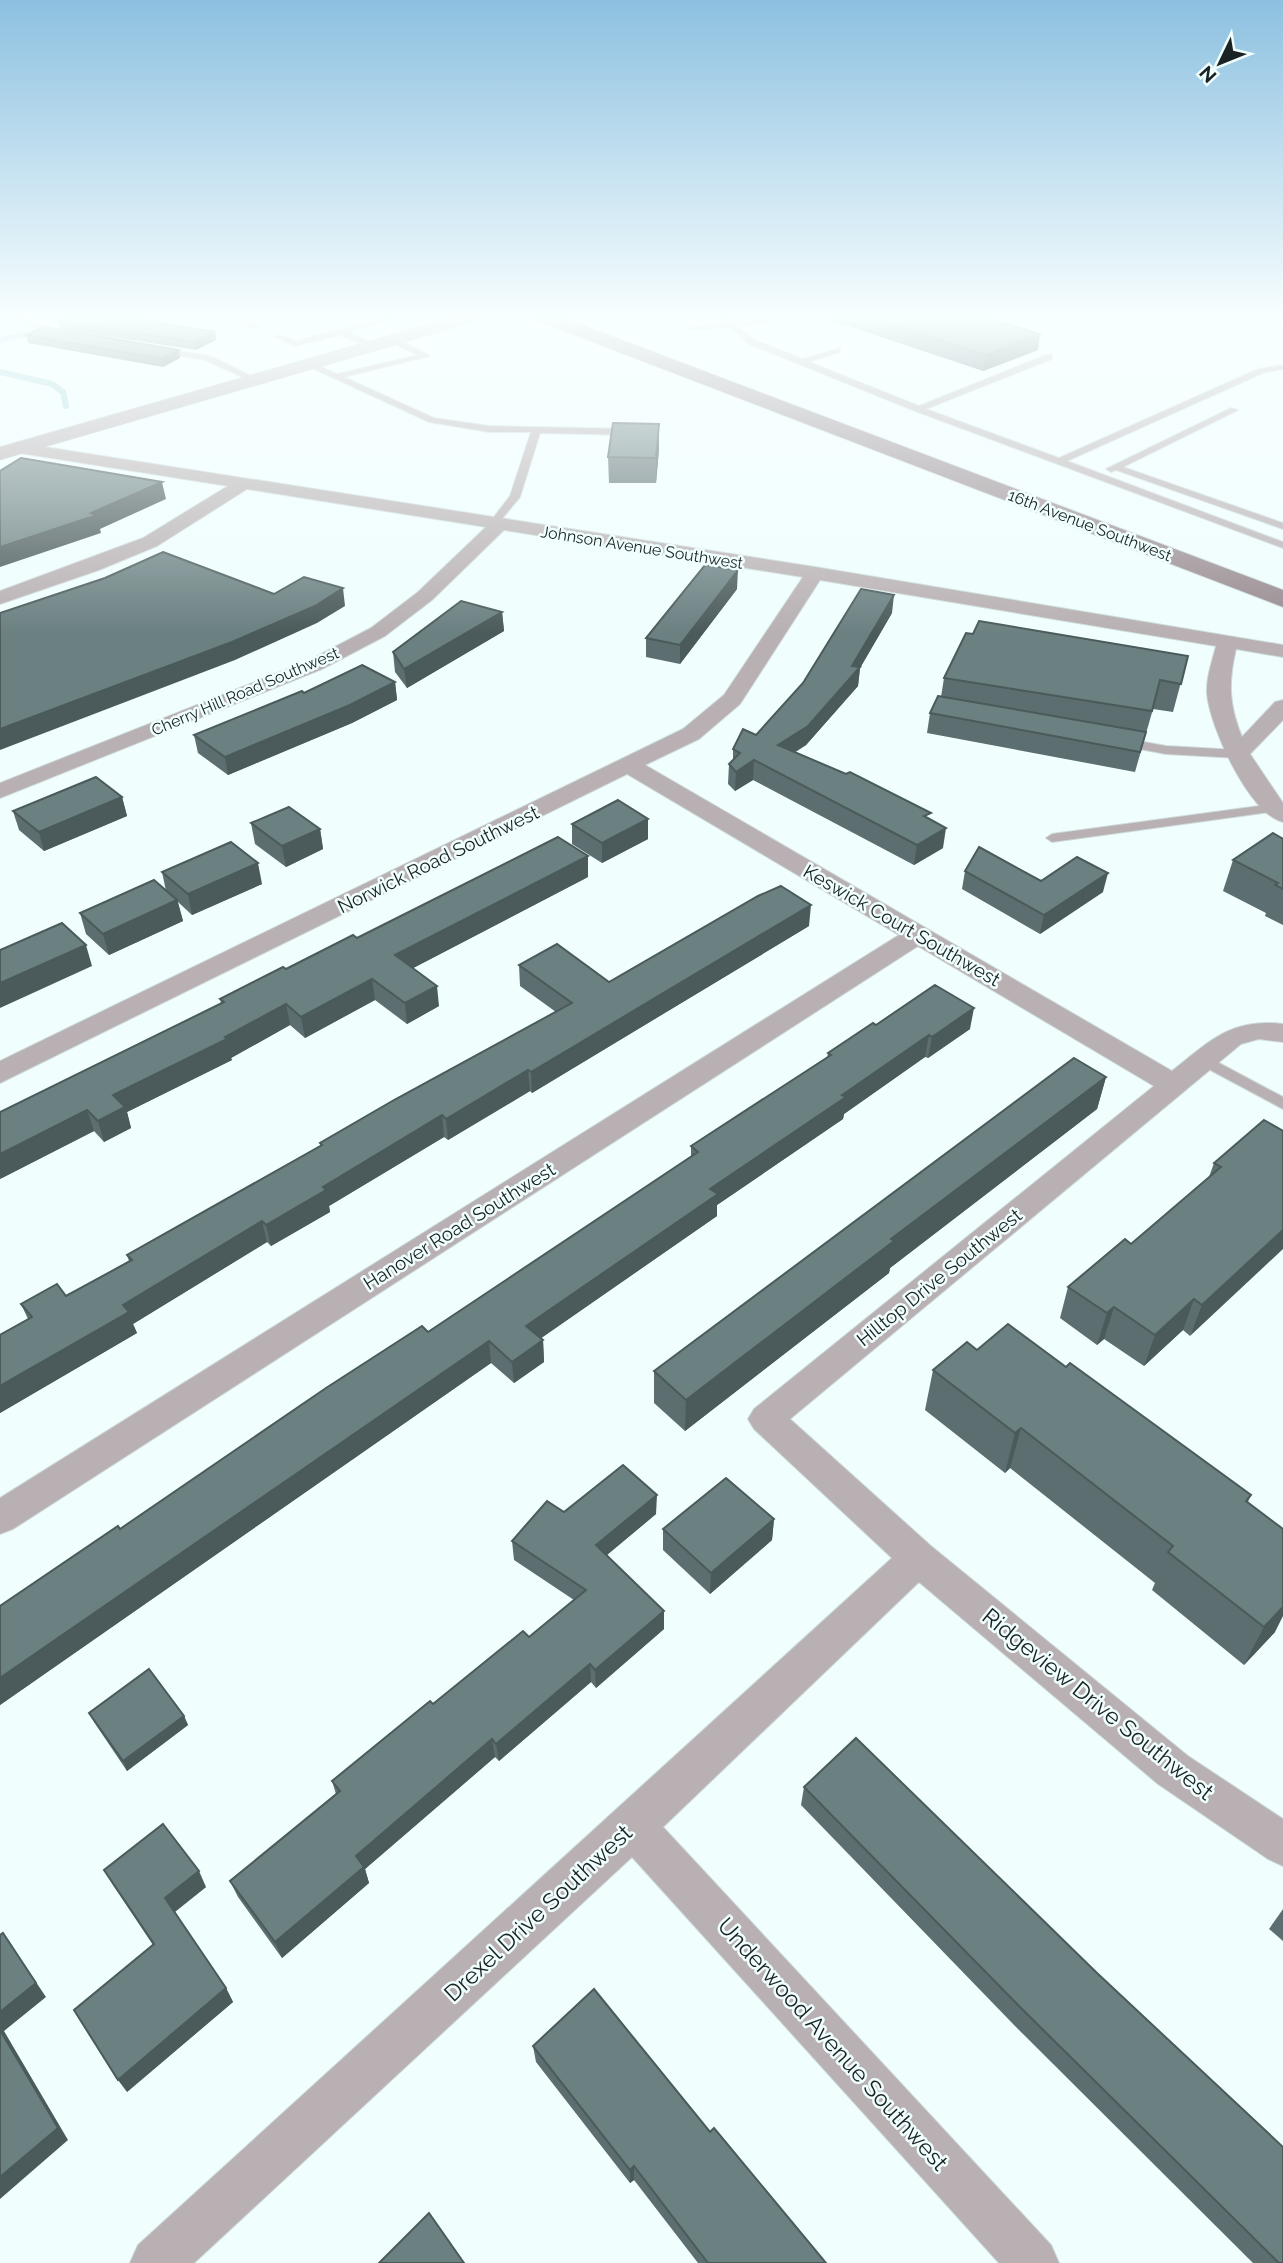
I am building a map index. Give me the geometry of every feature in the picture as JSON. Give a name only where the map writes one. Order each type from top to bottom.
[{"type":"main road","name":"16th Avenue Southwest","points":[[822,423],[1283,599]]},
{"type":"main road","name":"16th Avenue Southwest","points":[[837,423],[897,451]]},
{"type":"street","points":[[6,449],[100,423]]},
{"type":"street","name":"Johnson Avenue Southwest","points":[[6,449],[245,483],[815,573],[1283,651]]},
{"type":"street","points":[[0,598],[92,566],[150,542],[245,483]]},
{"type":"street","name":"Cherry Hill Road Southwest","points":[[0,791],[315,665],[378,632],[425,596],[496,524]]},
{"type":"street","name":"Norwick Road Southwest","points":[[0,1073],[691,734],[732,699],[815,573]]},
{"type":"street","points":[[1228,640],[1218,694],[1237,754],[1278,812]]},
{"type":"street","points":[[1237,754],[1283,707]]},
{"type":"street","name":"Keswick Court Southwest","points":[[629,766],[1174,1085]]},
{"type":"street","name":"Hanover Road Southwest","points":[[0,1518],[917,934]]},
{"type":"street","name":"Hilltop Drive Southwest","points":[[918,1558],[766,1419],[1231,1038],[1259,1030],[1283,1034]]},
{"type":"street","name":"Drexel Drive Southwest","points":[[156,2263],[634,1826],[918,1558]]},
{"type":"street","name":"Ridgeview Drive Southwest","points":[[918,1558],[1172,1770],[1283,1844]]},
{"type":"street","name":"Underwood Avenue Southwest","points":[[634,1826],[1033,2263]]},
{"type":"lane","points":[[449,423],[489,429],[647,432]]},
{"type":"lane","points":[[954,423],[1283,545]]},
{"type":"lane","points":[[1058,462],[1146,423]]},
{"type":"lane","points":[[1096,476],[1208,423]]},
{"type":"lane","points":[[496,524],[514,497],[536,430]]},
{"type":"lane","points":[[1116,467],[1283,526]]},
{"type":"lane","points":[[1113,741],[1166,750],[1237,754]]},
{"type":"lane","points":[[1052,838],[1278,812]]},
{"type":"lane","points":[[1204,1060],[1283,1104]]},
{"type":"building","points":[[613,423],[659,424],[656,458],[608,457]]},
{"type":"building","points":[[21,458],[162,482],[91,513],[97,515],[0,547],[0,471]]},
{"type":"building","points":[[163,552],[274,594],[304,577],[343,588],[315,606],[232,642],[0,729],[0,613],[105,578]]},
{"type":"building","points":[[705,565],[738,570],[680,645],[646,638]]},
{"type":"building","points":[[861,589],[894,595],[852,666],[860,667],[808,726],[778,745],[846,774],[850,772],[931,813],[924,816],[946,828],[917,845],[754,760],[736,772],[729,764],[740,753],[733,749],[743,729],[756,735],[803,683]]},
{"type":"building","points":[[461,601],[502,612],[404,669],[393,652]]},
{"type":"building","points":[[979,621],[1188,656],[1181,684],[1160,680],[1152,711],[944,678],[966,633],[973,634]]},
{"type":"building","points":[[362,665],[395,682],[350,705],[225,757],[194,735],[302,691],[304,693]]},
{"type":"building","points":[[938,696],[1146,732],[1140,752],[930,713]]},
{"type":"building","points":[[96,777],[122,797],[39,832],[13,811]]},
{"type":"building","points":[[618,800],[648,819],[602,843],[572,824]]},
{"type":"building","points":[[289,807],[320,829],[282,846],[251,823]]},
{"type":"building","points":[[1273,833],[1283,839],[1283,889],[1275,885],[1278,883],[1233,860]]},
{"type":"building","points":[[558,837],[588,856],[395,955],[437,986],[405,1003],[372,979],[301,1017],[286,1004],[225,1037],[227,1039],[113,1095],[125,1107],[98,1121],[87,1110],[0,1154],[0,1112],[224,1002],[220,999],[283,967],[286,969],[353,935],[357,938]]},
{"type":"building","points":[[231,842],[258,863],[188,894],[162,872]]},
{"type":"building","points":[[979,847],[1041,881],[1077,857],[1108,873],[1044,915],[965,871]]},
{"type":"building","points":[[154,880],[177,900],[103,934],[80,913]]},
{"type":"building","points":[[781,886],[811,905],[531,1072],[528,1070],[446,1119],[442,1115],[323,1187],[326,1190],[266,1225],[262,1221],[123,1305],[129,1312],[0,1386],[0,1335],[32,1317],[21,1304],[57,1284],[66,1296],[132,1260],[127,1255],[322,1145],[320,1143],[394,1100],[572,1003],[519,965],[557,944],[609,982],[758,896]]},
{"type":"building","points":[[62,923],[86,945],[0,983],[0,950]]},
{"type":"building","points":[[935,985],[974,1008],[932,1037],[929,1035],[842,1095],[846,1097],[710,1189],[718,1194],[526,1326],[543,1340],[512,1362],[489,1341],[0,1678],[0,1606],[118,1526],[120,1529],[422,1326],[428,1332],[698,1152],[691,1146],[831,1055],[828,1053],[873,1023],[876,1025]]},
{"type":"building","points":[[1074,1058],[1106,1077],[891,1239],[894,1241],[686,1400],[654,1371]]},
{"type":"building","points":[[1264,1120],[1283,1131],[1283,1230],[1202,1305],[1194,1299],[1155,1335],[1114,1307],[1107,1313],[1068,1287],[1125,1239],[1131,1244],[1221,1167],[1214,1163]]},
{"type":"building","points":[[1008,1324],[1066,1367],[1070,1363],[1251,1495],[1246,1501],[1283,1529],[1283,1607],[1264,1627],[1168,1552],[1173,1546],[1021,1428],[1015,1433],[933,1370],[967,1342],[977,1350]]},
{"type":"building","points":[[623,1465],[657,1495],[596,1545],[664,1611],[595,1670],[590,1664],[496,1744],[492,1739],[356,1856],[364,1867],[275,1942],[230,1881],[340,1791],[332,1781],[430,1701],[433,1704],[523,1631],[529,1637],[586,1590],[512,1541],[547,1501],[564,1512]]},
{"type":"building","points":[[726,1478],[774,1519],[711,1573],[663,1529]]},
{"type":"building","points":[[149,1669],[184,1716],[123,1761],[89,1713]]},
{"type":"building","points":[[856,1738],[1097,1973],[1283,2147],[1283,2263],[1279,2263],[1023,2010],[804,1787]]},
{"type":"building","points":[[163,1824],[199,1871],[165,1898],[226,1988],[118,2080],[74,2010],[154,1944],[104,1870]]},
{"type":"building","points":[[3,1933],[36,1983],[0,2012],[0,1935]]},
{"type":"building","points":[[594,1989],[710,2132],[714,2128],[826,2263],[708,2263],[634,2166],[630,2170],[533,2046]]},
{"type":"building","points":[[0,2030],[58,2128],[0,2177]]},
{"type":"building","points":[[429,2213],[464,2263],[379,2263]]}]
